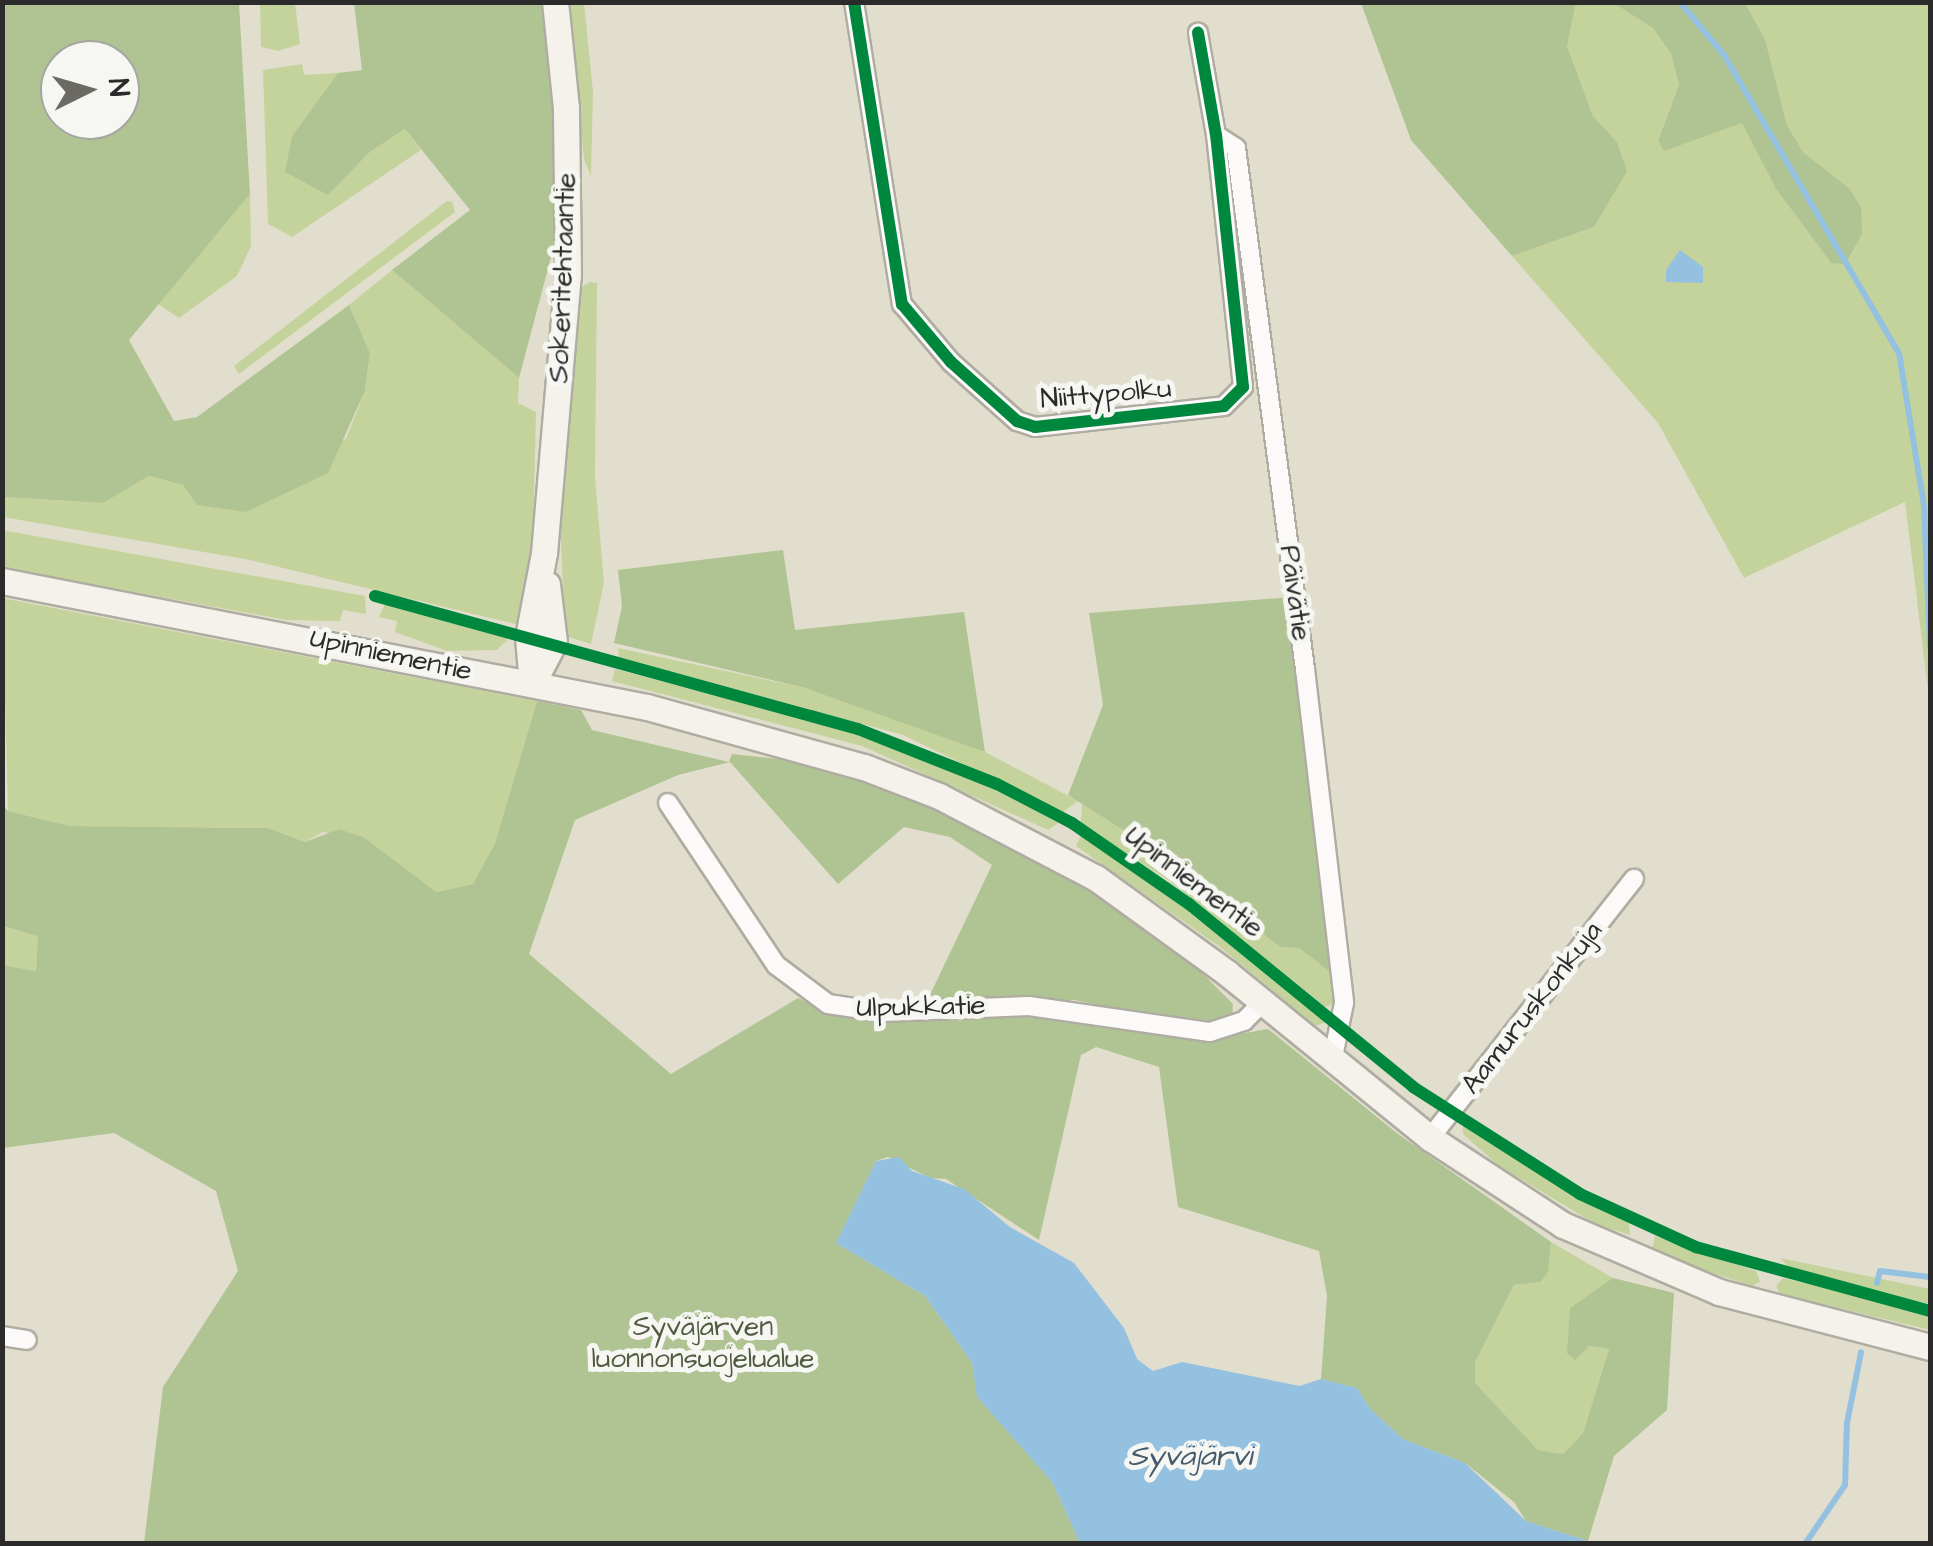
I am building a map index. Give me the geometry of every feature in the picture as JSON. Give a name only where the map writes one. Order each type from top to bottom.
[{"type":"main road","name":"Sokeritehtaantie","points":[[532,684],[554,642],[544,553],[568,275],[566,108],[555,2]]},
{"type":"main road","name":"Upinniementie","points":[[2,581],[532,684],[724,726],[939,796],[1096,878],[1262,1003],[1430,1138],[1563,1224],[1630,1258],[1764,1306],[1930,1347]]},
{"type":"street","name":"Niittypolku","points":[[854,2],[902,304],[951,362],[1026,425],[1191,411],[1238,396],[1244,361],[1216,135],[1198,34]]},
{"type":"street","name":"Päivätie","points":[[1216,135],[1236,148],[1305,669],[1344,1003],[1332,1062]]},
{"type":"street","name":"Ulpukkatie","points":[[668,803],[776,965],[828,1004],[882,1012],[1030,1006],[1210,1032],[1244,1021],[1262,1003]]},
{"type":"street","name":"Aamuruskonkuja","points":[[1430,1138],[1634,879]]},
{"type":"street","points":[[2,1336],[27,1340]]},
{"type":"green space","points":[[3,2],[239,3],[250,194],[129,340],[174,421],[197,417],[349,305],[370,353],[365,391],[328,473],[246,512],[197,505],[183,485],[149,476],[103,503],[3,497]]},
{"type":"green space","points":[[260,3],[295,3],[300,44],[278,51],[261,47]]},
{"type":"green space","points":[[354,3],[543,3],[555,123],[553,250],[519,378],[392,270],[470,210],[405,129],[370,152],[328,195],[285,172],[292,136],[338,73],[362,70]]},
{"type":"green space","points":[[569,3],[584,3],[593,92],[591,176],[584,159]]},
{"type":"green space","points":[[1361,3],[1591,3],[1575,6],[1567,46],[1593,116],[1617,142],[1627,171],[1594,227],[1512,256],[1411,140]]},
{"type":"green space","points":[[1613,3],[1653,28],[1671,54],[1679,85],[1658,139],[1742,122],[1776,189],[1831,263],[1849,188],[1803,152],[1787,125],[1765,39],[1745,3],[1930,3],[1930,706],[1905,502],[1744,578],[1658,423],[1512,256],[1594,227],[1617,142],[1593,116],[1567,46],[1568,21],[1576,5]]},
{"type":"green space","points":[[1613,3],[1745,3],[1765,39],[1787,125],[1803,152],[1849,188],[1861,207],[1862,234],[1845,264],[1831,263],[1776,189],[1742,123],[1664,151],[1658,140],[1679,85],[1671,54],[1653,28]]},
{"type":"green space","points":[[302,64],[304,75],[338,73],[292,136],[328,195],[370,152],[405,129],[421,150],[292,237],[268,224],[263,70]]},
{"type":"green space","points":[[250,194],[251,246],[237,276],[179,318],[158,304]]},
{"type":"green space","points":[[447,201],[452,202],[455,212],[239,374],[234,366]]},
{"type":"green space","points":[[392,270],[519,378],[518,403],[536,412],[533,539],[519,625],[250,560],[3,517],[2,497],[102,503],[149,476],[183,485],[346,439],[365,391],[370,353],[349,305]]},
{"type":"green space","points":[[590,282],[597,283],[595,477],[604,583],[591,644],[565,636],[560,520],[577,290]]},
{"type":"green space","points":[[2,530],[365,596],[366,614],[343,610],[340,621],[286,620],[3,568]]},
{"type":"green space","points":[[783,550],[795,630],[964,612],[985,752],[805,688],[614,643],[622,606],[618,570]]},
{"type":"green space","points":[[1291,597],[1333,974],[1299,948],[1280,947],[1173,862],[1068,795],[1103,705],[1089,613]]},
{"type":"green space","points":[[2,598],[537,701],[495,843],[473,884],[435,892],[365,838],[323,832],[305,842],[268,828],[70,826],[8,811]]},
{"type":"green space","points":[[385,604],[508,639],[497,650],[447,651],[395,632],[397,621],[379,617]]},
{"type":"green space","points":[[618,648],[805,688],[882,713],[985,752],[1078,801],[1063,812],[903,735],[619,657]]},
{"type":"green space","points":[[615,669],[881,740],[970,776],[1058,823],[1048,830],[862,746],[612,681]]},
{"type":"green space","name":"Syväjärven luonnonsuojelualue","points":[[537,701],[581,710],[592,730],[729,762],[732,754],[807,762],[933,808],[1098,896],[1195,966],[1233,1004],[1232,1018],[1196,1026],[1075,1000],[927,1001],[992,865],[950,837],[904,827],[838,884],[730,762],[678,775],[575,820],[529,954],[671,1074],[798,998],[827,1012],[888,1020],[1040,1017],[1211,1039],[1268,1029],[1398,1134],[1551,1242],[1548,1272],[1541,1282],[1514,1285],[1475,1363],[1475,1383],[1538,1450],[1563,1454],[1583,1433],[1609,1349],[1589,1346],[1575,1360],[1567,1353],[1570,1308],[1613,1278],[1674,1293],[1667,1410],[1614,1456],[1588,1541],[1526,1521],[1514,1502],[1465,1463],[1403,1439],[1370,1409],[1357,1388],[1321,1379],[1327,1296],[1319,1251],[1178,1207],[1159,1067],[1096,1047],[1081,1055],[1039,1240],[946,1179],[930,1178],[888,1157],[876,1161],[836,1243],[925,1296],[972,1363],[978,1397],[1052,1482],[1080,1543],[144,1543],[163,1387],[238,1271],[216,1191],[114,1133],[3,1148],[3,965],[36,971],[38,936],[3,926],[2,803],[8,811],[70,826],[268,828],[305,842],[339,829],[365,838],[436,892],[473,884],[495,843]]},
{"type":"green space","points":[[1082,804],[1173,862],[1280,947],[1299,948],[1323,961],[1333,974],[1336,1003],[1325,1007],[1168,880],[1081,824]]},
{"type":"green space","points":[[1081,835],[1166,892],[1326,1022],[1316,1026],[1220,947],[1076,846]]},
{"type":"green space","points":[[2,926],[38,935],[36,971],[3,965]]},
{"type":"green space","points":[[1463,1123],[1629,1223],[1630,1235],[1595,1224],[1498,1165],[1463,1134]]},
{"type":"green space","points":[[1655,1236],[1756,1271],[1760,1282],[1752,1286],[1679,1262],[1652,1250]]},
{"type":"green space","points":[[1551,1242],[1613,1278],[1599,1294],[1588,1346],[1609,1349],[1583,1433],[1563,1454],[1538,1450],[1475,1383],[1475,1363],[1514,1285],[1542,1282]]},
{"type":"green space","points":[[1780,1258],[1930,1289],[1930,1304],[1794,1273]]},
{"type":"green space","points":[[1783,1278],[1930,1314],[1930,1330],[1780,1294],[1776,1286]]},
{"type":"water","points":[[1680,250],[1703,267],[1703,283],[1666,282],[1666,270]]},
{"type":"water","name":"Syväjärvi","points":[[899,1157],[912,1171],[964,1189],[1010,1227],[1074,1263],[1124,1328],[1137,1359],[1153,1371],[1182,1362],[1300,1386],[1321,1379],[1357,1388],[1370,1409],[1403,1439],[1465,1463],[1526,1521],[1594,1543],[1080,1543],[1052,1482],[977,1397],[972,1363],[925,1296],[836,1243],[876,1161]]},
{"type":"waterway","points":[[1680,2],[1724,55],[1899,353],[1924,506],[1930,647]]},
{"type":"waterway","points":[[1877,1283],[1880,1271],[1930,1277]]},
{"type":"waterway","points":[[1805,1544],[1845,1485],[1847,1423],[1861,1352]]},
{"type":"cycle path","points":[[854,2],[902,304],[951,362],[1017,421],[1035,427],[1224,406],[1243,387],[1216,135],[1198,33]]},
{"type":"cycle path","points":[[375,596],[858,729],[997,784],[1072,823],[1189,904],[1413,1087],[1580,1194],[1696,1247],[1930,1311]]}]
